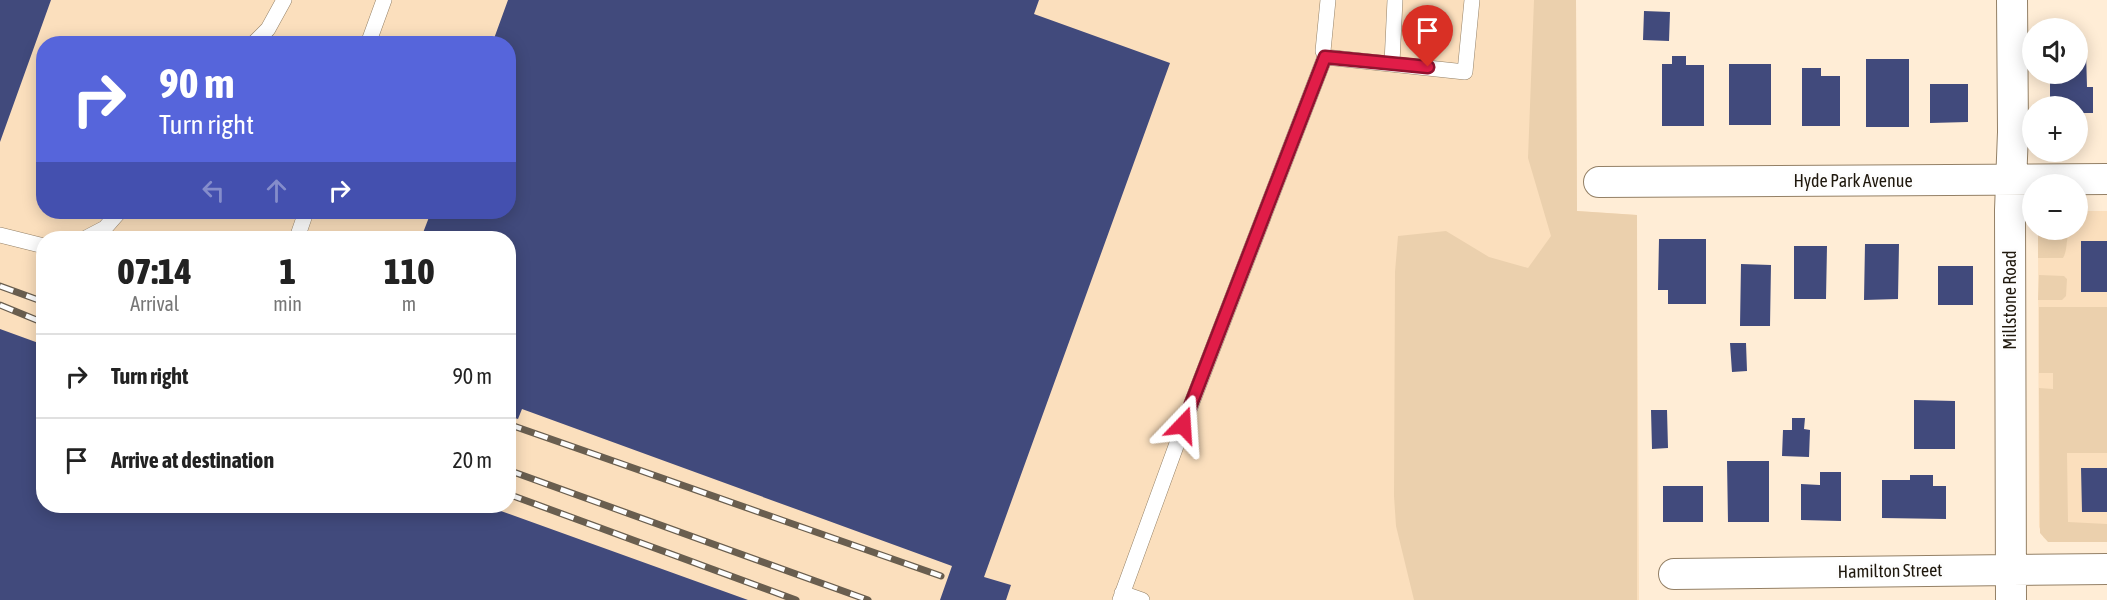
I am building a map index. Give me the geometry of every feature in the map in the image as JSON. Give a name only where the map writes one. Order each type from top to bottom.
[{"type":"street","name":"Millstone Road","points":[[2011,600],[2012,0]]},
{"type":"street","name":"Hyde Park Avenue","points":[[1599,182],[2107,179]]},
{"type":"street","name":"Hamilton Street","points":[[1674,574],[2107,569]]},
{"type":"lane","points":[[260,36],[268,28],[284,0]]},
{"type":"lane","points":[[371,36],[384,0]]},
{"type":"lane","points":[[1142,600],[1121,596],[1195,393],[1325,57],[1323,51],[1328,0]]},
{"type":"lane","points":[[1392,63],[1395,0]]},
{"type":"lane","points":[[1325,57],[1465,72],[1472,0]]},
{"type":"lane","points":[[99,231],[113,219]]},
{"type":"lane","points":[[0,235],[36,244]]},
{"type":"shaded area","points":[[0,0],[1576,0],[1577,211],[1637,215],[1639,600],[0,600]]},
{"type":"shaded area","points":[[1534,0],[1576,0],[1577,211],[1637,215],[1637,600],[1414,600],[1396,526],[1394,496],[1395,272],[1398,236],[1446,231],[1489,257],[1528,268],[1551,236],[1528,158]]},
{"type":"shaded area","points":[[2088,211],[2107,211],[2107,542],[2054,542],[2044,538],[2039,527],[2038,240],[2088,240]]},
{"type":"shaded area","points":[[2038,240],[2067,240],[2063,258],[2038,258]]},
{"type":"shaded area","points":[[2039,275],[2064,276],[2067,279],[2066,296],[2062,300],[2038,300]]},
{"type":"shaded area","points":[[2039,307],[2107,307],[2107,453],[2067,453],[2068,522],[2107,524],[2107,542],[2048,542],[2040,533],[2039,388],[2053,389],[2053,373],[2039,373]]},
{"type":"building","points":[[0,0],[51,0],[38,36],[36,36],[36,42],[0,142]]},
{"type":"building","points":[[508,0],[1039,0],[1034,14],[1170,63],[984,577],[1011,585],[1006,600],[940,600],[952,566],[522,409],[518,419],[516,418],[516,231],[424,231],[428,219],[516,219],[516,36],[495,36]]},
{"type":"building","points":[[1644,11],[1670,12],[1669,41],[1643,40]]},
{"type":"building","points":[[1672,56],[1686,56],[1686,65],[1704,65],[1704,126],[1662,126],[1662,64],[1672,64]]},
{"type":"building","points":[[1866,59],[1909,59],[1909,127],[1866,127]]},
{"type":"building","points":[[1729,64],[1771,64],[1771,125],[1729,125]]},
{"type":"building","points":[[1802,68],[1821,68],[1821,76],[1840,76],[1840,126],[1802,126]]},
{"type":"building","points":[[1930,84],[1968,84],[1968,122],[1930,123]]},
{"type":"building","points":[[2050,84],[2087,84],[2087,87],[2093,87],[2093,113],[2088,113],[2088,96],[2050,96]]},
{"type":"building","points":[[1659,239],[1706,239],[1706,304],[1668,304],[1668,290],[1658,290]]},
{"type":"building","points":[[2081,241],[2107,241],[2107,292],[2081,292]]},
{"type":"building","points":[[1865,244],[1899,244],[1898,299],[1864,300]]},
{"type":"building","points":[[1794,246],[1827,246],[1826,299],[1794,299]]},
{"type":"building","points":[[1741,264],[1771,265],[1770,326],[1740,326]]},
{"type":"building","points":[[1938,266],[1973,266],[1973,305],[1938,305]]},
{"type":"building","points":[[0,329],[36,342],[36,513],[506,513],[748,600],[0,600]]},
{"type":"building","points":[[1730,343],[1746,343],[1747,371],[1732,372]]},
{"type":"building","points":[[1914,400],[1955,401],[1955,449],[1914,449]]},
{"type":"building","points":[[1651,410],[1667,410],[1668,448],[1652,449]]},
{"type":"building","points":[[1792,418],[1805,418],[1804,429],[1810,430],[1809,457],[1782,456],[1783,430],[1792,430]]},
{"type":"building","points":[[1727,461],[1769,461],[1769,522],[1728,522]]},
{"type":"building","points":[[2081,468],[2107,468],[2107,512],[2082,512]]},
{"type":"building","points":[[1820,472],[1841,472],[1841,521],[1801,520],[1801,484],[1820,485]]},
{"type":"building","points":[[1910,475],[1933,475],[1933,486],[1946,486],[1946,519],[1882,518],[1882,480],[1910,480]]},
{"type":"building","points":[[1663,486],[1703,486],[1703,522],[1663,522]]},
{"type":"railway","points":[[0,286],[36,299]]},
{"type":"railway","points":[[0,305],[36,320]]},
{"type":"railway","points":[[516,427],[941,576]]},
{"type":"railway","points":[[516,473],[868,600]]},
{"type":"railway","points":[[516,497],[796,600]]},
{"type":"route","points":[[1183,425],[1325,57],[1428,67]]}]
